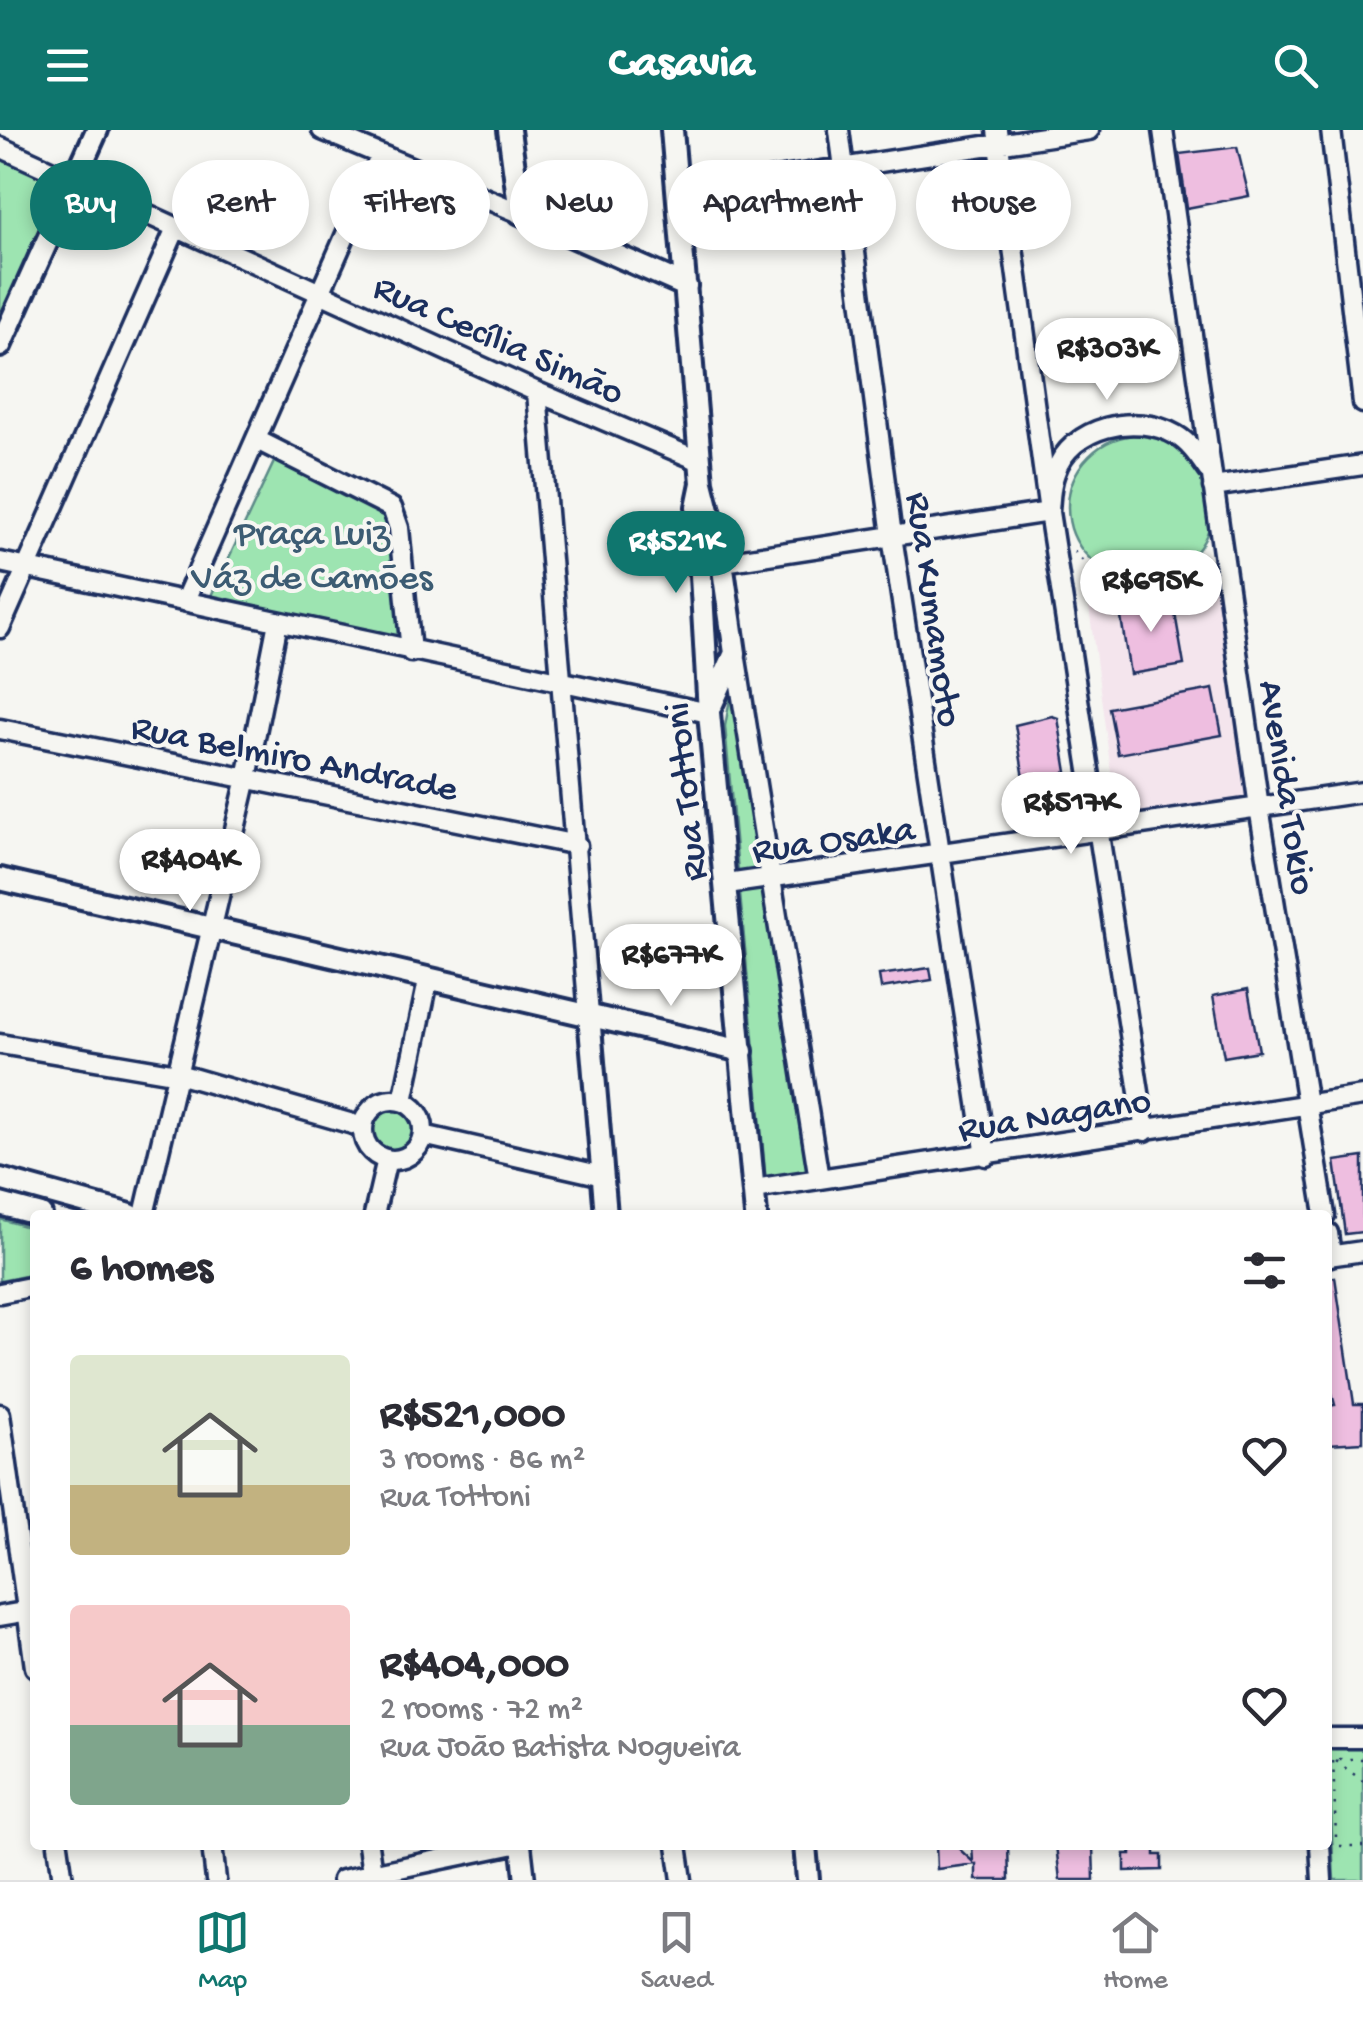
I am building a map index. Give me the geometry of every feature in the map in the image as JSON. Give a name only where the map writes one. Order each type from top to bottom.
[{"type":"street","points":[[84,160],[97,130]]},
{"type":"street","points":[[322,130],[380,158],[510,209]]},
{"type":"street","points":[[509,130],[513,160]]},
{"type":"street","name":"Rua Tottoni","points":[[672,130],[675,160]]},
{"type":"street","name":"Rua Kumamoto","points":[[839,130],[844,160]]},
{"type":"street","points":[[881,160],[998,137],[1090,130]]},
{"type":"street","name":"Avenida Tokio","points":[[1163,130],[1260,807],[1323,1210]]},
{"type":"street","points":[[1331,130],[1363,403]]},
{"type":"street","points":[[998,137],[1048,512],[1146,1131]]},
{"type":"street","name":"Rua Cecília Simão","points":[[0,147],[30,161]]},
{"type":"street","points":[[185,600],[380,158]]},
{"type":"street","points":[[0,628],[172,237]]},
{"type":"street","points":[[0,346],[43,250]]},
{"type":"street","name":"Rua Cecília Simão","points":[[226,250],[537,392],[701,472]]},
{"type":"street","points":[[604,250],[686,286]]},
{"type":"street","name":"Rua Tottoni","points":[[683,250],[701,472],[722,562],[819,1179]]},
{"type":"street","name":"Rua Kumamoto","points":[[856,250],[892,536],[986,1156]]},
{"type":"street","points":[[537,392],[606,1210]]},
{"type":"street","points":[[1048,512],[1055,470],[1073,446],[1097,430],[1126,423],[1148,424],[1176,435],[1199,455],[1212,480],[1363,466]]},
{"type":"street","points":[[257,440],[392,508],[400,528],[410,652]]},
{"type":"street","name":"Rua Tottoni","points":[[701,472],[697,507],[708,713],[756,1210]]},
{"type":"street","points":[[700,566],[1048,512]]},
{"type":"street","points":[[0,562],[708,713],[735,653]]},
{"type":"street","points":[[145,1210],[247,778],[278,622]]},
{"type":"street","name":"Rua Belmiro Andrade","points":[[0,729],[576,845]]},
{"type":"street","name":"Rua Osaka","points":[[727,884],[1100,827],[1363,792]]},
{"type":"street","points":[[0,879],[742,1051]]},
{"type":"street","points":[[404,1101],[428,981]]},
{"type":"street","points":[[0,1044],[178,1074],[363,1127]]},
{"type":"street","name":"Rua Nagano","points":[[754,1189],[1363,1096]]},
{"type":"street","points":[[383,1101],[404,1101],[418,1112],[423,1135],[412,1153],[387,1160],[368,1147],[363,1127],[374,1107],[383,1101]]},
{"type":"street","points":[[423,1135],[603,1176]]},
{"type":"street","points":[[375,1210],[387,1160]]},
{"type":"street","points":[[0,1180],[111,1210]]},
{"type":"street","points":[[0,1204],[30,1212]]},
{"type":"street","points":[[1332,1256],[1363,1251]]},
{"type":"street","points":[[0,1292],[30,1287]]},
{"type":"street","points":[[0,1414],[30,1604]]},
{"type":"street","points":[[0,1616],[30,1610]]},
{"type":"street","points":[[1332,1738],[1363,1738]]},
{"type":"street","points":[[59,1850],[62,1880]]},
{"type":"street","points":[[213,1850],[216,1880]]},
{"type":"street","points":[[369,1850],[372,1877]]},
{"type":"street","points":[[342,1880],[372,1877],[488,1850]]},
{"type":"street","points":[[522,1850],[525,1880]]},
{"type":"street","points":[[678,1850],[682,1880]]},
{"type":"street","points":[[805,1850],[808,1880]]},
{"type":"street","points":[[1320,1850],[1322,1880]]},
{"type":"path","points":[[1073,550],[1088,568],[1112,583],[1140,588],[1168,583],[1202,560],[1210,548]]},
{"type":"path","points":[[1332,1760],[1363,1758]]},
{"type":"path","points":[[1332,1760],[1363,1781]]},
{"type":"path","points":[[1332,1760],[1336,1846],[1363,1846]]},
{"type":"shaded area","points":[[1216,580],[1254,800],[1118,824],[1088,600]]},
{"type":"green space","points":[[0,157],[30,172],[33,250],[0,328]]},
{"type":"green space","points":[[1140,435],[1167,441],[1191,456],[1206,480],[1212,507],[1206,534],[1191,558],[1167,573],[1140,579],[1113,573],[1089,558],[1074,534],[1068,507],[1074,480],[1089,456],[1113,441]]},
{"type":"green space","name":"Praça Luiz Váz de Camões","points":[[275,460],[369,502],[390,520],[400,641],[209,600]]},
{"type":"green space","points":[[732,688],[813,1175],[766,1183],[725,726]]},
{"type":"green space","points":[[393,1108],[408,1114],[414,1129],[408,1144],[393,1150],[378,1144],[372,1129],[378,1114]]},
{"type":"green space","points":[[0,1219],[30,1228],[30,1275],[0,1281]]},
{"type":"green space","points":[[1332,1748],[1363,1748],[1363,1880],[1334,1880]]},
{"type":"building","points":[[1237,147],[1249,196],[1187,208],[1179,154]]},
{"type":"building","points":[[1172,596],[1184,665],[1130,674],[1119,605]]},
{"type":"building","points":[[1213,689],[1222,735],[1118,754],[1109,708]]},
{"type":"building","points":[[1058,718],[1067,772],[1024,778],[1015,725]]},
{"type":"building","points":[[930,968],[932,980],[881,988],[879,975]]},
{"type":"building","points":[[1248,989],[1259,1051],[1224,1057],[1213,996]]},
{"type":"building","points":[[1363,1157],[1363,1232],[1345,1234],[1335,1161]]},
{"type":"building","points":[[1335,1277],[1354,1404],[1363,1404],[1363,1442],[1332,1444]]},
{"type":"building","points":[[936,1850],[960,1850],[973,1862],[972,1850],[1008,1850],[1009,1880],[976,1880],[976,1864],[937,1869]]},
{"type":"building","points":[[1057,1850],[1093,1850],[1094,1880],[1060,1880]]},
{"type":"building","points":[[1131,1850],[1155,1850],[1155,1855],[1162,1855],[1162,1870],[1125,1871],[1125,1854],[1131,1854]]}]
